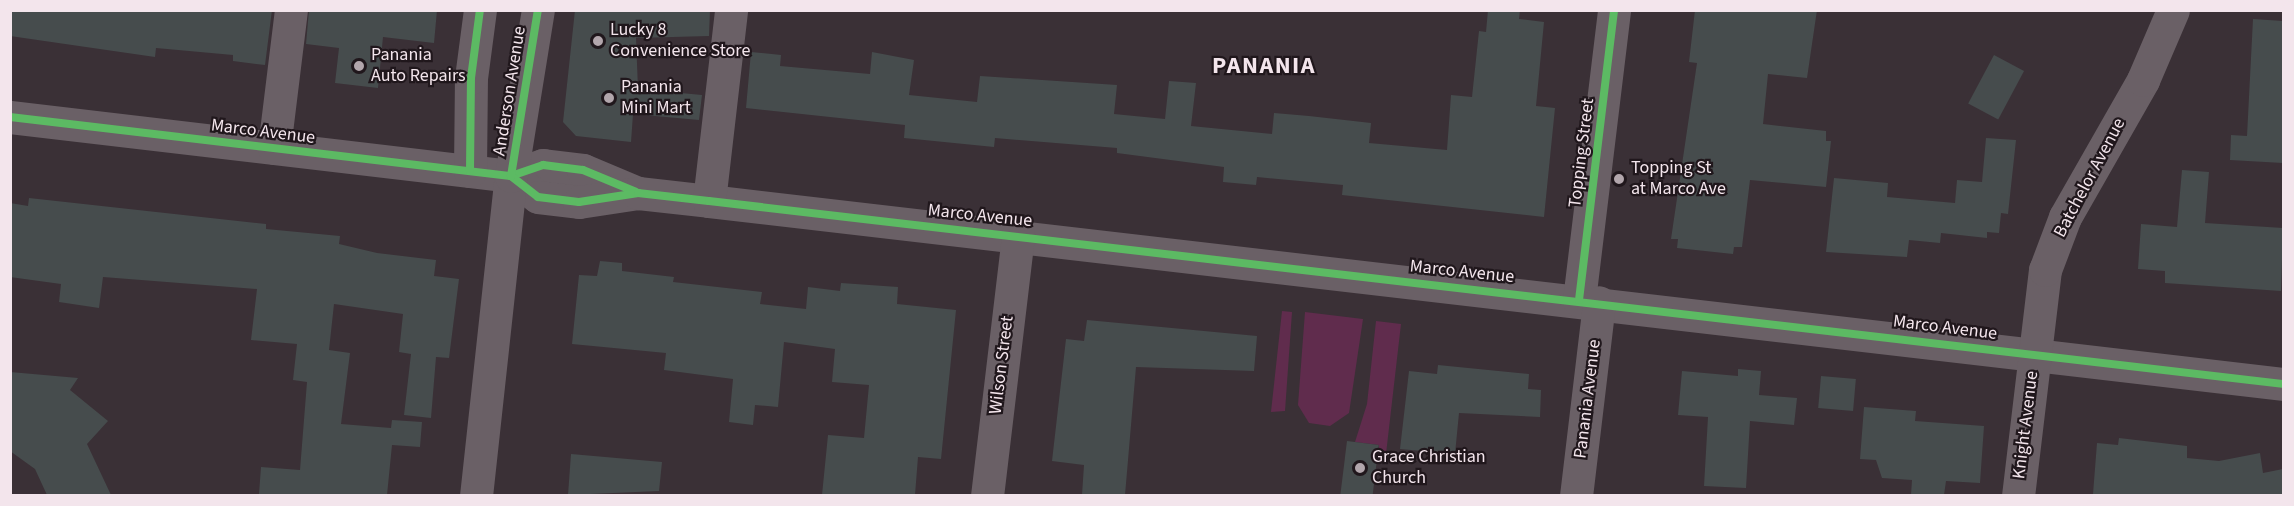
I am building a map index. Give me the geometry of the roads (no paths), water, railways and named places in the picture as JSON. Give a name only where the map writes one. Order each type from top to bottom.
[{"type":"street","points":[[274,148],[291,10]]},
{"type":"street","name":"Anderson Avenue","points":[[470,171],[480,10]]},
{"type":"street","name":"Anderson Avenue","points":[[476,495],[511,176],[521,130],[538,10]]},
{"type":"street","points":[[709,201],[731,10]]},
{"type":"street","name":"Topping Street","points":[[1589,301],[1614,10]]},
{"type":"street","name":"Batchelor Avenue","points":[[2034,354],[2044,270],[2054,244],[2143,80],[2173,10]]},
{"type":"street","name":"Marco Avenue","points":[[10,117],[511,176],[538,197],[579,202],[638,193],[1589,301],[2283,384]]},
{"type":"street","points":[[471,126],[521,130]]},
{"type":"street","name":"Wilson Street","points":[[987,495],[1018,235]]},
{"type":"street","name":"Panania Avenue","points":[[1576,495],[1589,301]]},
{"type":"street","name":"Knight Avenue","points":[[2018,495],[2034,354]]},
{"type":"place","name":"Lucky 8 Convenience Store","points":[[598,41]]},
{"type":"place","name":"Panania Auto Repairs","points":[[359,66]]},
{"type":"place","name":"Panania Mini Mart","points":[[609,98]]},
{"type":"place","name":"Topping St at Marco Ave","points":[[1619,179]]},
{"type":"place","name":"Grace Christian Church","points":[[1360,468]]},
{"type":"district","name":"PANANIA","points":[[1264,66]]}]
